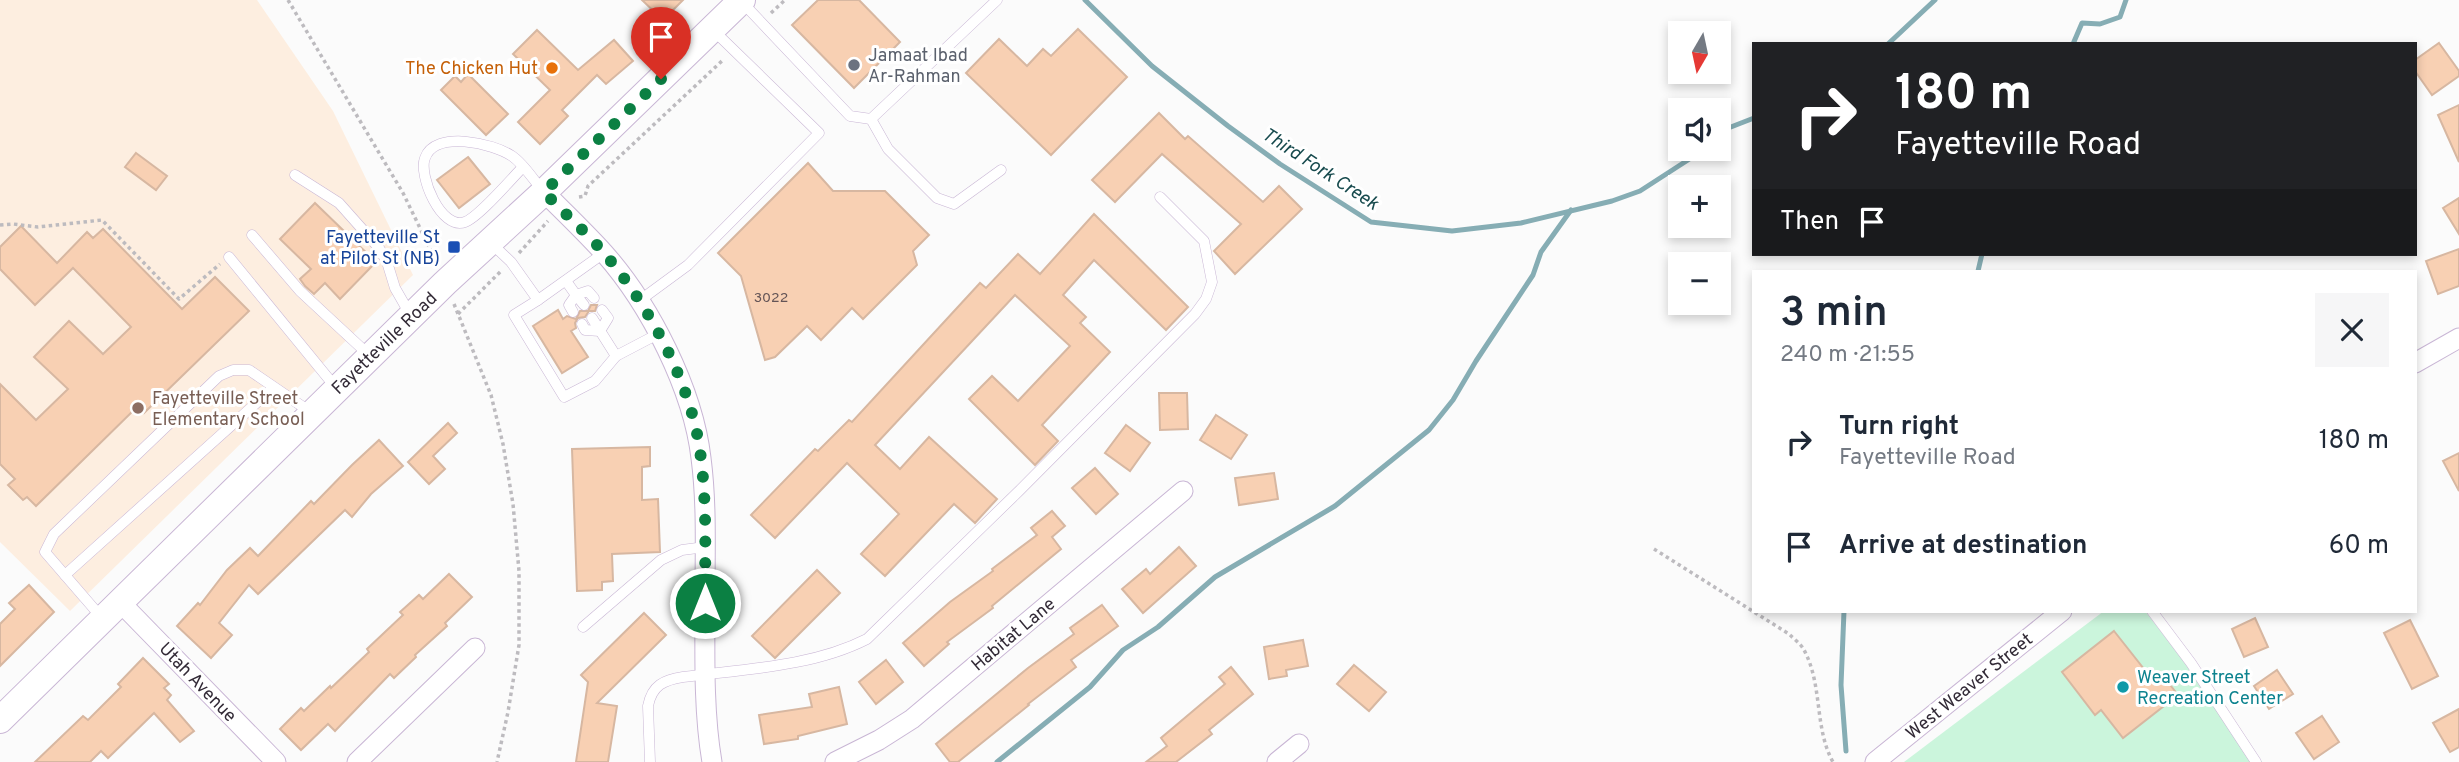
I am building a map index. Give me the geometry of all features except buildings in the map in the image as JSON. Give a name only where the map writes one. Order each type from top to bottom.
[{"type":"main road","name":"Fayetteville Road","points":[[0,720],[411,317],[741,0]]},
{"type":"street","points":[[544,192],[604,253],[639,301],[674,363],[691,408],[701,456],[712,762]]},
{"type":"street","points":[[2417,362],[2457,343]]},
{"type":"street","name":"Habitat Lane","points":[[835,762],[879,740],[912,719],[1182,491]]},
{"type":"street","name":"Utah Avenue","points":[[112,611],[276,762]]},
{"type":"street","name":"West Weaver Street","points":[[1875,762],[2061,613]]},
{"type":"street","points":[[357,762],[475,648]]},
{"type":"street","points":[[1277,762],[1299,744]]},
{"type":"lane","points":[[741,0],[850,116],[871,119]]},
{"type":"lane","points":[[871,119],[997,0]]},
{"type":"lane","points":[[639,301],[688,265],[820,132],[712,29]]},
{"type":"lane","points":[[871,119],[888,149],[937,198],[954,204],[1001,170]]},
{"type":"lane","points":[[523,167],[475,215],[466,222],[458,223],[444,217],[433,197],[423,167],[426,154],[437,144],[447,141],[471,143],[514,157],[523,167],[544,192]]},
{"type":"lane","points":[[295,175],[339,203],[379,248],[387,262],[395,288],[411,317]]},
{"type":"lane","points":[[650,762],[648,706],[655,688],[666,680],[816,658],[845,650],[867,639],[1195,314],[1206,299],[1212,282],[1204,242],[1160,197]]},
{"type":"lane","points":[[252,235],[300,291],[371,356]]},
{"type":"lane","points":[[490,242],[511,262],[538,300]]},
{"type":"lane","points":[[604,253],[514,316],[564,397],[595,382],[616,356],[658,334]]},
{"type":"lane","points":[[229,257],[337,389]]},
{"type":"lane","points":[[566,281],[584,305]]},
{"type":"lane","points":[[573,312],[569,305],[576,295],[589,291],[594,298]]},
{"type":"lane","points":[[600,331],[608,318],[602,310]]},
{"type":"lane","points":[[592,317],[616,356]]},
{"type":"lane","points":[[582,324],[586,330],[600,331]]},
{"type":"lane","points":[[112,611],[65,575],[45,552],[54,534],[219,376],[233,370],[249,370],[313,413]]},
{"type":"lane","points":[[65,575],[273,388]]},
{"type":"lane","points":[[583,628],[661,560],[682,550],[705,547]]},
{"type":"lane","points":[[2154,613],[2192,663],[2256,762]]},
{"type":"path","points":[[288,0],[402,193],[439,265]]},
{"type":"path","points":[[579,197],[585,196],[588,187],[723,60]]},
{"type":"path","points":[[0,225],[38,228],[102,220],[179,299],[229,257]]},
{"type":"path","points":[[458,314],[491,395],[503,444],[513,504],[519,571],[519,645],[497,762]]},
{"type":"path","points":[[1654,549],[1752,611]]},
{"type":"path","points":[[1756,613],[1789,634],[1804,648],[1812,670],[1822,730],[1833,762]]},
{"type":"shaded area","name":"Fayetteville Street Elementary School","points":[[0,0],[257,0],[333,111],[413,275],[70,611],[0,542]]},
{"type":"green space","points":[[2101,613],[2147,613],[2262,762],[1904,762]]},
{"type":"waterway","name":"Third Fork Creek","points":[[1085,0],[1152,66],[1228,126],[1280,164],[1371,222],[1452,231],[1521,223],[1612,201],[1640,191],[1686,161]]},
{"type":"waterway","name":"Third Fork Creek","points":[[1890,42],[1935,0]]},
{"type":"waterway","points":[[2074,42],[2082,23],[2100,24],[2120,17],[2126,0]]},
{"type":"waterway","name":"Third Fork Creek","points":[[1731,127],[1752,119]]},
{"type":"waterway","points":[[997,762],[1090,687],[1123,650],[1158,627],[1215,577],[1335,506],[1429,430],[1453,400],[1533,275],[1541,252],[1571,210]]},
{"type":"waterway","points":[[1978,270],[1982,256]]},
{"type":"waterway","points":[[1844,613],[1841,685],[1846,751]]},
{"type":"place","name":"Jamaat Ibad Ar-Rahman","points":[[854,65]]},
{"type":"place","name":"The Chicken Hut","points":[[552,68]]},
{"type":"place","name":"Fayetteville St at Pilot St (NB)","points":[[454,247]]},
{"type":"place","name":"Fayetteville Street Elementary School","points":[[138,408]]},
{"type":"place","name":"Weaver Street Recreation Center","points":[[2123,687]]},
{"type":"route","points":[[661,79],[544,192],[606,255],[639,301],[674,363],[691,408],[701,456],[705,501],[705,603]]}]
